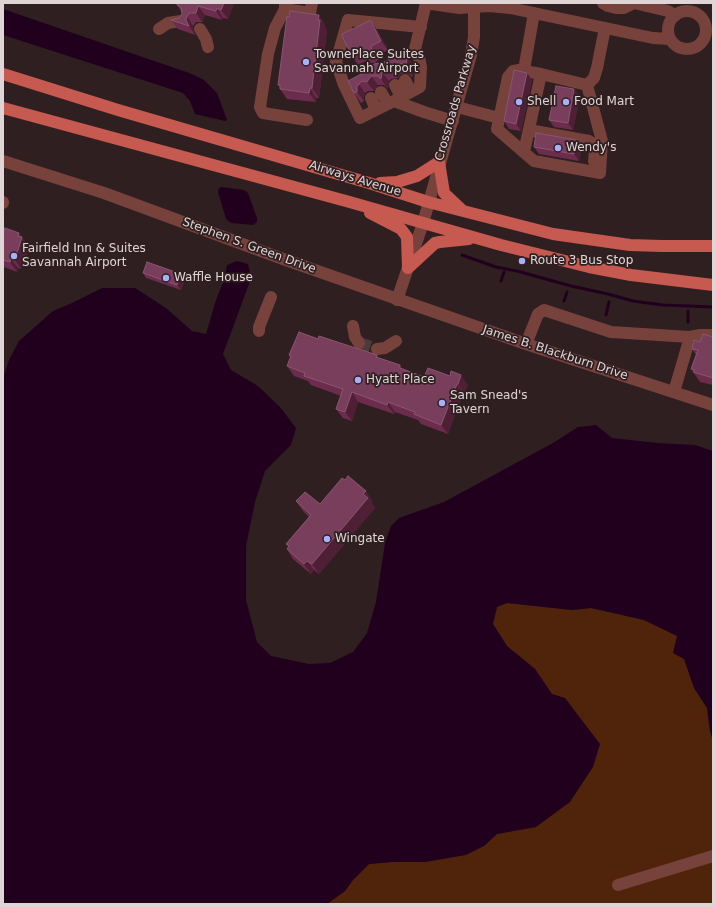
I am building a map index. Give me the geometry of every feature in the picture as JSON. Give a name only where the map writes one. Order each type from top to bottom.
[{"type":"main road","name":"Airways Avenue","points":[[3,74],[118,110],[369,183],[428,202],[553,234],[630,245],[713,246]]},
{"type":"main road","name":"Airways Avenue","points":[[3,108],[589,267],[632,275],[713,285]]},
{"type":"main road","points":[[369,183],[397,182],[417,176],[439,162],[444,193],[462,211]]},
{"type":"main road","points":[[346,201],[401,229],[407,237],[408,268]]},
{"type":"main road","points":[[408,268],[435,243],[478,238]]},
{"type":"street","points":[[307,120],[263,113],[260,107],[268,54],[275,28],[285,6],[310,13],[312,3]]},
{"type":"street","points":[[421,27],[348,20],[336,62],[350,83],[360,118],[420,87],[421,68],[418,57],[412,51],[421,27],[426,3],[459,8],[474,5],[517,6],[534,13],[653,38],[669,39]]},
{"type":"street","points":[[603,3],[616,8],[624,8],[634,3],[668,10],[675,16]]},
{"type":"street","name":"Crossroads Parkway","points":[[428,202],[439,162],[453,121],[471,55],[474,37],[474,5]]},
{"type":"street","points":[[688,11],[700,16],[704,22],[706,30],[702,43],[697,47],[685,50],[673,44],[669,39],[667,31],[668,24],[675,16],[682,12],[688,11]]},
{"type":"street","points":[[524,70],[534,13]]},
{"type":"street","points":[[159,29],[168,23],[181,21]]},
{"type":"street","points":[[587,85],[594,78],[597,68],[604,28]]},
{"type":"street","points":[[200,29],[206,39],[208,47]]},
{"type":"street","points":[[524,70],[587,85],[602,141],[600,173],[534,161],[497,129],[499,116],[509,102],[512,87],[508,77],[512,71],[524,70]]},
{"type":"street","points":[[524,152],[530,106],[541,74]]},
{"type":"street","points":[[398,99],[400,83]]},
{"type":"street","points":[[382,92],[424,112],[453,121]]},
{"type":"street","points":[[370,98],[376,110]]},
{"type":"street","points":[[457,107],[499,116],[512,116]]},
{"type":"street","points":[[528,123],[589,141],[594,145],[594,161],[591,165],[576,169]]},
{"type":"street","name":"Stephen S. Green Drive","points":[[3,161],[104,193],[397,300]]},
{"type":"street","points":[[397,300],[423,223],[428,202]]},
{"type":"street","points":[[259,331],[258,327],[271,297]]},
{"type":"street","name":"James B. Blackburn Drive","points":[[397,300],[713,405]]},
{"type":"street","points":[[526,344],[538,314],[544,310],[611,332],[690,336],[713,335]]},
{"type":"street","points":[[353,326],[359,342]]},
{"type":"street","points":[[674,392],[690,336]]},
{"type":"street","points":[[377,349],[385,348],[396,341]]},
{"type":"street","points":[[618,885],[713,856]]},
{"type":"shaded area","points":[[3,9],[192,74],[204,80],[217,93],[227,120],[225,121],[195,114],[190,101],[183,93],[3,35]]},
{"type":"shaded area","points":[[222,187],[244,190],[248,193],[257,222],[253,225],[231,223],[226,219],[218,192],[219,188]]},
{"type":"shaded area","points":[[237,261],[248,264],[250,272],[249,284],[223,354],[231,370],[258,386],[280,407],[296,428],[291,445],[265,471],[255,502],[246,546],[246,600],[257,642],[271,656],[309,664],[330,663],[353,652],[367,633],[376,602],[385,543],[391,526],[399,518],[444,502],[553,443],[578,427],[596,425],[612,438],[695,445],[713,451],[713,741],[707,708],[694,688],[684,659],[673,653],[677,636],[644,620],[591,608],[572,610],[507,603],[497,607],[493,624],[507,646],[535,669],[552,694],[565,698],[600,744],[593,767],[570,802],[536,827],[497,834],[484,846],[466,855],[425,862],[369,864],[353,880],[345,891],[327,904],[3,904],[3,378],[9,360],[19,341],[53,311],[102,288],[135,288],[166,308],[192,331],[206,334],[215,303],[225,277],[227,265]]},
{"type":"shaded area","points":[[507,603],[572,610],[591,608],[644,620],[678,636],[694,688],[707,708],[713,741],[713,904],[327,904],[345,891],[353,880],[369,864],[425,862],[439,859],[484,846],[497,834],[536,827],[565,699],[552,694],[535,669],[507,646],[493,624],[497,607]]},
{"type":"building","points":[[177,3],[224,3],[221,10],[217,8],[216,11],[198,6],[196,13],[190,13],[187,16],[186,20],[189,26],[171,20],[179,18],[182,14],[181,7],[177,5]]},
{"type":"building","name":"TownePlace Suites Savannah Airport","points":[[290,11],[319,15],[318,20],[320,20],[312,88],[310,88],[309,93],[280,89],[280,85],[278,85],[287,16],[289,17]]},
{"type":"building","points":[[371,21],[381,41],[371,46],[372,50],[369,53],[364,54],[362,50],[352,56],[342,34]]},
{"type":"building","points":[[404,52],[407,58],[405,67],[398,63],[391,69],[385,69],[382,72],[381,79],[378,76],[371,76],[367,82],[362,81],[359,84],[357,87],[357,92],[354,93],[348,81],[371,69],[374,64],[380,64]]},
{"type":"building","points":[[514,70],[527,73],[516,124],[504,121]]},
{"type":"building","points":[[556,86],[574,89],[568,123],[549,120]]},
{"type":"building","points":[[536,133],[577,140],[574,154],[534,147]]},
{"type":"building","points":[[5,228],[19,233],[18,236],[22,237],[15,260],[11,259],[10,262],[3,260],[3,229],[5,230]]},
{"type":"building","points":[[147,262],[181,274],[177,285],[143,273]]},
{"type":"building","points":[[299,332],[318,339],[319,336],[377,355],[376,357],[400,365],[400,368],[424,377],[428,368],[450,376],[451,371],[461,375],[441,425],[414,414],[415,412],[388,402],[387,405],[352,392],[345,412],[336,409],[343,389],[304,376],[305,373],[287,366],[291,356],[289,355]]},
{"type":"building","points":[[703,334],[713,337],[713,378],[693,372],[695,370],[691,369],[698,350],[692,349],[694,340],[700,342]]},
{"type":"building","name":"Wingate","points":[[348,476],[366,491],[363,494],[368,498],[312,564],[307,561],[304,564],[287,549],[289,546],[286,544],[311,515],[296,501],[305,492],[320,504],[342,478],[345,480]]},
{"type":"waterway","points":[[462,255],[496,267],[633,301],[663,305],[713,307]]},
{"type":"waterway","points":[[501,281],[504,272]]},
{"type":"waterway","points":[[564,301],[567,292]]},
{"type":"waterway","points":[[606,315],[609,302]]},
{"type":"waterway","points":[[688,311],[688,322]]},
{"type":"tunnel","points":[[359,343],[377,349]]},
{"type":"place","name":"TownePlace Suites Savannah Airport","points":[[306,62]]},
{"type":"place","name":"Shell","points":[[519,102]]},
{"type":"place","name":"Food Mart","points":[[566,102]]},
{"type":"place","name":"Wendy's","points":[[558,148]]},
{"type":"place","name":"Fairfield Inn & Suites Savannah Airport","points":[[14,256]]},
{"type":"place","name":"Route 3 Bus Stop","points":[[522,261]]},
{"type":"place","name":"Waffle House","points":[[166,278]]},
{"type":"place","name":"Hyatt Place","points":[[358,380]]},
{"type":"place","name":"Sam Snead's Tavern","points":[[442,403]]},
{"type":"place","name":"Wingate","points":[[327,539]]}]
